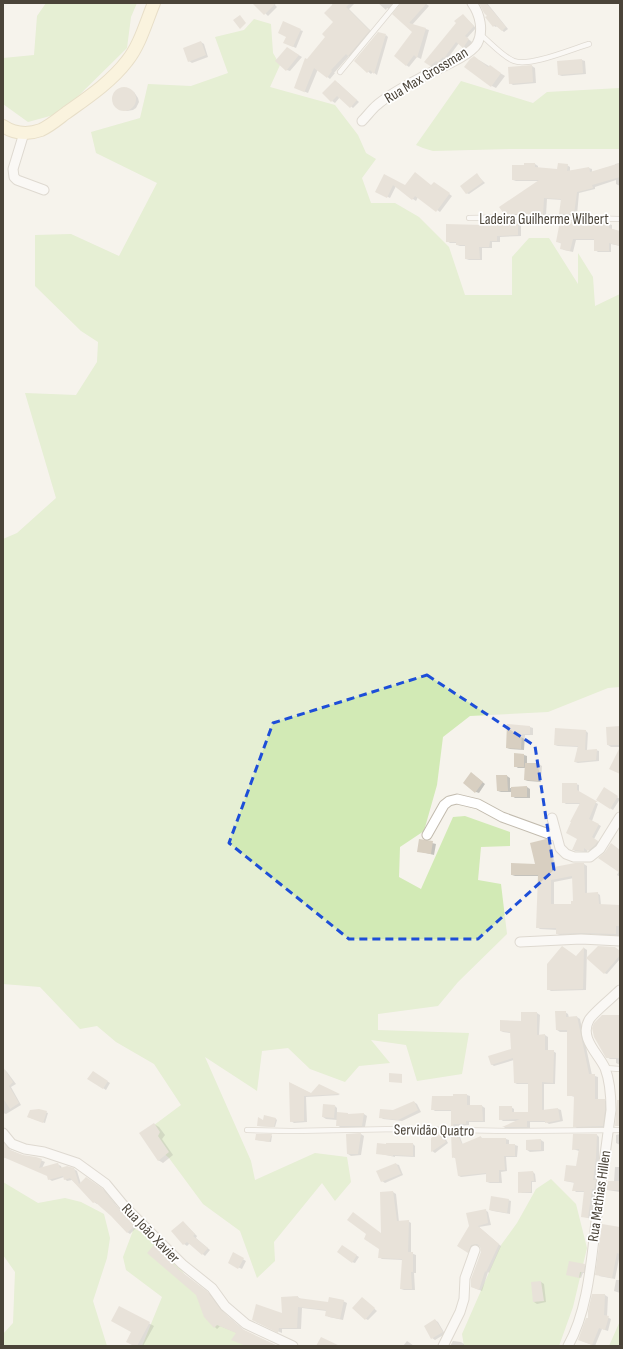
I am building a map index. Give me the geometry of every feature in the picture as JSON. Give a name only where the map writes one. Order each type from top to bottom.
[{"type":"street","points":[[3,126],[11,131],[24,133],[41,130],[52,124],[115,75],[128,60],[138,43],[154,3]]},
{"type":"street","name":"Rua Max Grossman","points":[[362,121],[376,105],[468,52],[476,45],[480,34],[480,22],[476,8],[472,3]]},
{"type":"street","points":[[24,133],[13,169],[14,177],[17,180],[44,190]]},
{"type":"street","points":[[427,835],[444,805],[449,801],[457,799],[478,804],[502,817],[557,837]]},
{"type":"street","points":[[552,818],[560,848],[566,854],[574,857],[590,858],[600,849],[620,817]]},
{"type":"street","points":[[520,942],[581,939],[620,941]]},
{"type":"street","name":"Rua Mathias Hillen","points":[[568,1346],[580,1318],[588,1282],[611,1110],[611,1092],[605,1068],[589,1043],[586,1036],[586,1028],[589,1019],[620,990]]},
{"type":"street","name":"Rua João Xavier","points":[[3,1133],[12,1144],[25,1149],[44,1152],[77,1163],[106,1184],[126,1207],[182,1264],[212,1288],[224,1306],[246,1324],[292,1346]]},
{"type":"street","points":[[443,1346],[460,1312],[464,1299],[465,1278],[475,1250]]},
{"type":"lane","points":[[340,72],[397,3]]},
{"type":"lane","points":[[480,34],[516,62],[547,58],[589,44]]},
{"type":"lane","name":"Ladeira Guilherme Wilbert","points":[[469,218],[532,217],[620,219]]},
{"type":"lane","points":[[605,1068],[620,1068]]},
{"type":"lane","name":"Servidão Quatro","points":[[247,1130],[620,1130]]},
{"type":"highlighted area","points":[[427,675],[535,746],[554,870],[478,939],[349,939],[229,843],[273,723]]},
{"type":"green space","points":[[46,3],[137,3],[131,17],[127,48],[61,113],[28,122],[3,104],[3,58],[34,55],[37,16]]},
{"type":"green space","points":[[254,19],[271,24],[273,53],[280,65],[270,87],[335,105],[358,135],[366,153],[376,159],[362,178],[371,203],[395,203],[419,217],[449,247],[465,295],[512,295],[512,257],[529,238],[549,238],[578,284],[578,253],[593,277],[595,306],[620,294],[620,687],[608,688],[548,712],[470,716],[443,737],[437,785],[424,831],[400,847],[399,877],[421,889],[453,817],[465,816],[510,832],[510,846],[481,847],[478,880],[501,884],[507,934],[458,982],[438,1006],[378,1014],[378,1030],[469,1033],[462,1074],[417,1081],[406,1045],[371,1040],[390,1063],[359,1066],[345,1082],[310,1069],[288,1048],[262,1051],[257,1091],[205,1057],[251,1161],[255,1180],[315,1153],[347,1157],[351,1182],[335,1201],[322,1183],[274,1242],[275,1261],[257,1278],[240,1231],[203,1204],[169,1158],[142,1134],[181,1105],[154,1064],[116,1042],[97,1026],[80,1029],[40,987],[3,984],[3,539],[17,533],[56,498],[25,393],[76,395],[97,362],[98,342],[81,331],[35,286],[35,235],[71,234],[119,256],[157,183],[96,153],[91,132],[140,118],[148,84],[191,86],[228,73],[215,37],[244,30]]},
{"type":"green space","points":[[461,81],[533,103],[547,92],[620,88],[620,149],[433,151],[416,145]]},
{"type":"green space","points":[[551,1179],[576,1204],[587,1248],[573,1307],[559,1346],[464,1346],[462,1334],[501,1245],[517,1223],[536,1189]]},
{"type":"green space","points":[[3,1182],[38,1203],[65,1198],[81,1202],[104,1214],[110,1238],[107,1258],[93,1301],[107,1346],[3,1346],[3,1334],[13,1323],[15,1272],[3,1255]]},
{"type":"green space","points":[[134,1228],[157,1242],[181,1269],[202,1301],[259,1346],[142,1346],[162,1297],[126,1270],[123,1257]]},
{"type":"green space","points":[[620,1321],[620,1346],[609,1346]]},
{"type":"building","points":[[252,3],[276,3],[264,15]]},
{"type":"building","points":[[334,3],[350,3],[346,7],[370,30],[348,56],[346,54],[331,70],[332,71],[327,78],[314,68],[304,93],[294,88],[305,58],[307,59],[325,37],[322,34],[333,22],[324,13]]},
{"type":"building","points":[[401,3],[427,3],[409,23],[426,28],[417,58],[414,55],[406,66],[394,56],[412,32],[392,14]]},
{"type":"building","points":[[479,3],[486,3],[506,27],[502,31],[495,25],[493,27],[485,17],[487,16]]},
{"type":"building","points":[[463,14],[474,26],[465,36],[469,39],[463,48],[456,42],[444,58],[443,57],[438,62],[436,61],[430,66],[424,62],[456,23],[454,21]]},
{"type":"building","points":[[240,15],[246,23],[240,29],[233,20]]},
{"type":"building","points":[[283,21],[301,29],[293,47],[283,43],[286,37],[278,33]]},
{"type":"building","points":[[378,32],[386,34],[374,74],[370,70],[367,73],[354,61]]},
{"type":"building","points":[[201,41],[206,55],[188,62],[183,48]]},
{"type":"building","points":[[287,47],[299,55],[286,71],[275,61]]},
{"type":"building","points":[[474,56],[488,67],[490,65],[501,73],[491,87],[464,67]]},
{"type":"building","points":[[582,59],[583,73],[558,75],[557,61]]},
{"type":"building","points":[[532,65],[533,82],[509,84],[508,67]]},
{"type":"building","points":[[335,80],[357,100],[350,108],[337,96],[331,102],[322,93]]},
{"type":"building","points":[[124,87],[132,91],[136,99],[132,107],[124,111],[116,107],[112,99],[116,91]]},
{"type":"building","points":[[524,163],[535,163],[535,167],[557,169],[558,163],[568,164],[567,171],[589,167],[590,172],[620,163],[620,177],[592,185],[593,188],[577,192],[574,214],[559,214],[561,199],[544,198],[543,214],[504,214],[499,207],[539,180],[512,180],[512,165],[524,165]]},
{"type":"building","points":[[415,172],[431,185],[434,182],[450,193],[436,212],[415,196],[412,200],[393,185],[387,198],[375,192],[384,174],[405,185]]},
{"type":"building","points":[[477,173],[483,182],[466,194],[460,186]]},
{"type":"building","points":[[518,221],[518,235],[497,236],[497,241],[490,241],[489,247],[479,247],[480,259],[465,259],[465,245],[456,245],[456,242],[446,242],[446,224],[484,225],[485,222]]},
{"type":"building","points":[[560,221],[609,223],[609,228],[620,231],[620,246],[609,243],[609,251],[594,251],[594,239],[573,239],[570,251],[560,249],[561,243],[556,242]]},
{"type":"building","points":[[507,724],[530,726],[530,734],[522,734],[521,749],[506,748]]},
{"type":"building","points":[[620,726],[620,745],[607,745],[606,727]]},
{"type":"building","points":[[555,728],[586,730],[585,750],[597,749],[596,760],[574,762],[578,746],[554,745]]},
{"type":"building","points":[[620,747],[620,774],[609,769]]},
{"type":"building","points":[[514,753],[524,754],[524,767],[514,767]]},
{"type":"building","points":[[525,763],[539,763],[538,781],[524,780]]},
{"type":"building","points":[[471,772],[483,782],[475,793],[463,783]]},
{"type":"building","points":[[496,775],[507,775],[508,791],[497,791]]},
{"type":"building","points":[[562,783],[577,783],[577,790],[598,802],[596,802],[589,819],[599,824],[592,837],[598,841],[588,851],[584,848],[584,851],[572,850],[577,839],[566,833],[580,803],[562,803]]},
{"type":"building","points":[[527,786],[527,797],[511,797],[511,787]]},
{"type":"building","points":[[604,787],[618,796],[610,809],[596,800]]},
{"type":"building","points":[[419,839],[433,841],[431,854],[417,852]]},
{"type":"building","points":[[546,839],[548,840],[554,867],[584,863],[585,893],[598,892],[599,904],[620,905],[620,926],[616,926],[616,934],[556,934],[556,928],[536,928],[538,875],[511,875],[511,863],[535,864],[530,843]],"holes":[[[572,876],[573,901],[571,901],[571,904],[551,904],[551,880]]]},
{"type":"building","points":[[611,843],[620,850],[620,873],[598,858],[605,852]]},
{"type":"building","points":[[562,946],[576,956],[584,947],[583,989],[547,990],[547,964]]},
{"type":"building","points":[[598,946],[615,947],[620,951],[620,955],[604,974],[586,958]]},
{"type":"building","points":[[555,1011],[566,1011],[566,1017],[577,1016],[589,1074],[595,1074],[595,1099],[605,1099],[603,1126],[573,1127],[574,1096],[567,1096],[567,1030],[556,1030]]},
{"type":"building","points":[[521,1012],[537,1012],[537,1035],[545,1034],[545,1050],[554,1050],[553,1083],[542,1082],[542,1110],[558,1108],[560,1120],[545,1123],[545,1121],[527,1121],[527,1127],[502,1127],[520,1119],[499,1120],[499,1106],[512,1106],[512,1112],[528,1112],[528,1083],[514,1083],[513,1058],[491,1065],[488,1056],[511,1049],[510,1032],[500,1031],[500,1020],[521,1021]]},
{"type":"building","points":[[602,1015],[619,1015],[620,1058],[606,1058],[594,1037],[592,1028],[594,1023]]},
{"type":"building","points":[[3,1067],[13,1082],[9,1086],[19,1103],[10,1109],[3,1098]]},
{"type":"building","points":[[93,1071],[108,1081],[103,1089],[87,1079]]},
{"type":"building","points":[[389,1073],[402,1074],[402,1083],[389,1082]]},
{"type":"building","points":[[289,1082],[311,1093],[319,1084],[340,1094],[304,1096],[304,1121],[290,1122]]},
{"type":"building","points":[[453,1094],[467,1094],[467,1105],[482,1105],[483,1121],[466,1121],[466,1124],[453,1124],[454,1126],[451,1126],[451,1110],[431,1110],[432,1096],[453,1096]]},
{"type":"building","points":[[617,1100],[620,1100],[620,1126],[615,1126]]},
{"type":"building","points":[[414,1101],[418,1110],[398,1120],[379,1118],[380,1109],[393,1110]]},
{"type":"building","points":[[323,1104],[335,1105],[334,1118],[322,1117]]},
{"type":"building","points":[[39,1109],[47,1111],[43,1123],[27,1117],[30,1110]]},
{"type":"building","points":[[337,1112],[348,1114],[364,1113],[362,1126],[336,1126]]},
{"type":"building","points":[[264,1115],[276,1118],[274,1127],[257,1126],[258,1117],[263,1120]]},
{"type":"building","points":[[154,1123],[160,1132],[158,1136],[169,1152],[158,1161],[139,1133]]},
{"type":"building","points":[[361,1133],[358,1154],[347,1154],[346,1134]]},
{"type":"building","points":[[441,1133],[446,1142],[431,1152],[431,1138]]},
{"type":"building","points":[[256,1134],[272,1134],[269,1142],[255,1140]]},
{"type":"building","points":[[451,1134],[457,1134],[462,1144],[481,1136],[481,1138],[506,1138],[506,1144],[515,1144],[515,1156],[504,1156],[505,1170],[499,1170],[499,1182],[486,1182],[486,1173],[458,1176],[455,1157],[452,1158]]},
{"type":"building","points":[[573,1134],[597,1134],[593,1180],[596,1180],[594,1189],[592,1189],[588,1218],[581,1217],[584,1191],[572,1191],[574,1182],[564,1181],[566,1165],[576,1166],[579,1149],[572,1150]]},
{"type":"building","points":[[541,1139],[541,1150],[526,1150],[526,1140]]},
{"type":"building","points":[[3,1142],[10,1150],[23,1155],[42,1159],[39,1168],[58,1163],[60,1168],[67,1166],[74,1168],[79,1184],[86,1177],[102,1188],[120,1211],[135,1225],[127,1233],[111,1216],[95,1202],[93,1203],[70,1178],[64,1180],[63,1176],[48,1180],[47,1176],[3,1157]]},
{"type":"building","points":[[377,1143],[413,1143],[413,1156],[376,1154]]},
{"type":"building","points":[[396,1163],[401,1174],[381,1182],[376,1171]]},
{"type":"building","points":[[533,1171],[534,1181],[531,1181],[531,1192],[518,1193],[518,1172]]},
{"type":"building","points":[[608,1181],[620,1181],[620,1190],[606,1190]]},
{"type":"building","points":[[393,1191],[397,1221],[409,1220],[408,1252],[413,1252],[413,1272],[411,1272],[412,1289],[400,1289],[402,1259],[378,1258],[379,1249],[364,1239],[366,1234],[347,1220],[353,1212],[381,1233],[380,1192]]},
{"type":"building","points":[[491,1196],[509,1199],[507,1213],[489,1210]]},
{"type":"building","points":[[486,1209],[488,1223],[478,1226],[499,1244],[486,1272],[485,1271],[479,1290],[471,1287],[471,1279],[481,1252],[480,1246],[477,1244],[471,1245],[468,1253],[457,1246],[469,1226],[466,1213]]},
{"type":"building","points":[[183,1221],[195,1234],[193,1236],[208,1248],[202,1255],[187,1242],[183,1245],[171,1231]]},
{"type":"building","points":[[602,1224],[620,1227],[620,1254],[617,1253],[612,1278],[595,1275]]},
{"type":"building","points":[[154,1245],[178,1269],[208,1292],[221,1310],[242,1329],[278,1346],[246,1346],[231,1340],[236,1333],[217,1325],[214,1328],[204,1317],[196,1295],[147,1253]]},
{"type":"building","points":[[342,1245],[357,1255],[352,1263],[337,1252]]},
{"type":"building","points":[[233,1252],[244,1258],[238,1269],[228,1263]]},
{"type":"building","points":[[569,1261],[585,1264],[584,1272],[580,1272],[579,1278],[566,1275]]},
{"type":"building","points":[[541,1281],[544,1301],[533,1302],[531,1282]]},
{"type":"building","points":[[592,1294],[605,1294],[604,1315],[609,1316],[605,1330],[599,1328],[592,1345],[578,1340],[586,1318],[588,1318]]},
{"type":"building","points":[[298,1296],[298,1298],[328,1302],[329,1297],[344,1300],[340,1319],[325,1316],[326,1310],[298,1307],[297,1328],[279,1328],[278,1333],[252,1320],[256,1304],[282,1313],[281,1297]]},
{"type":"building","points":[[362,1297],[375,1308],[365,1320],[352,1308]]},
{"type":"building","points":[[119,1306],[150,1322],[137,1346],[126,1342],[131,1332],[111,1321]]},
{"type":"building","points":[[435,1319],[443,1332],[431,1339],[424,1326]]},
{"type":"building","points":[[321,1337],[340,1346],[316,1346]]}]
